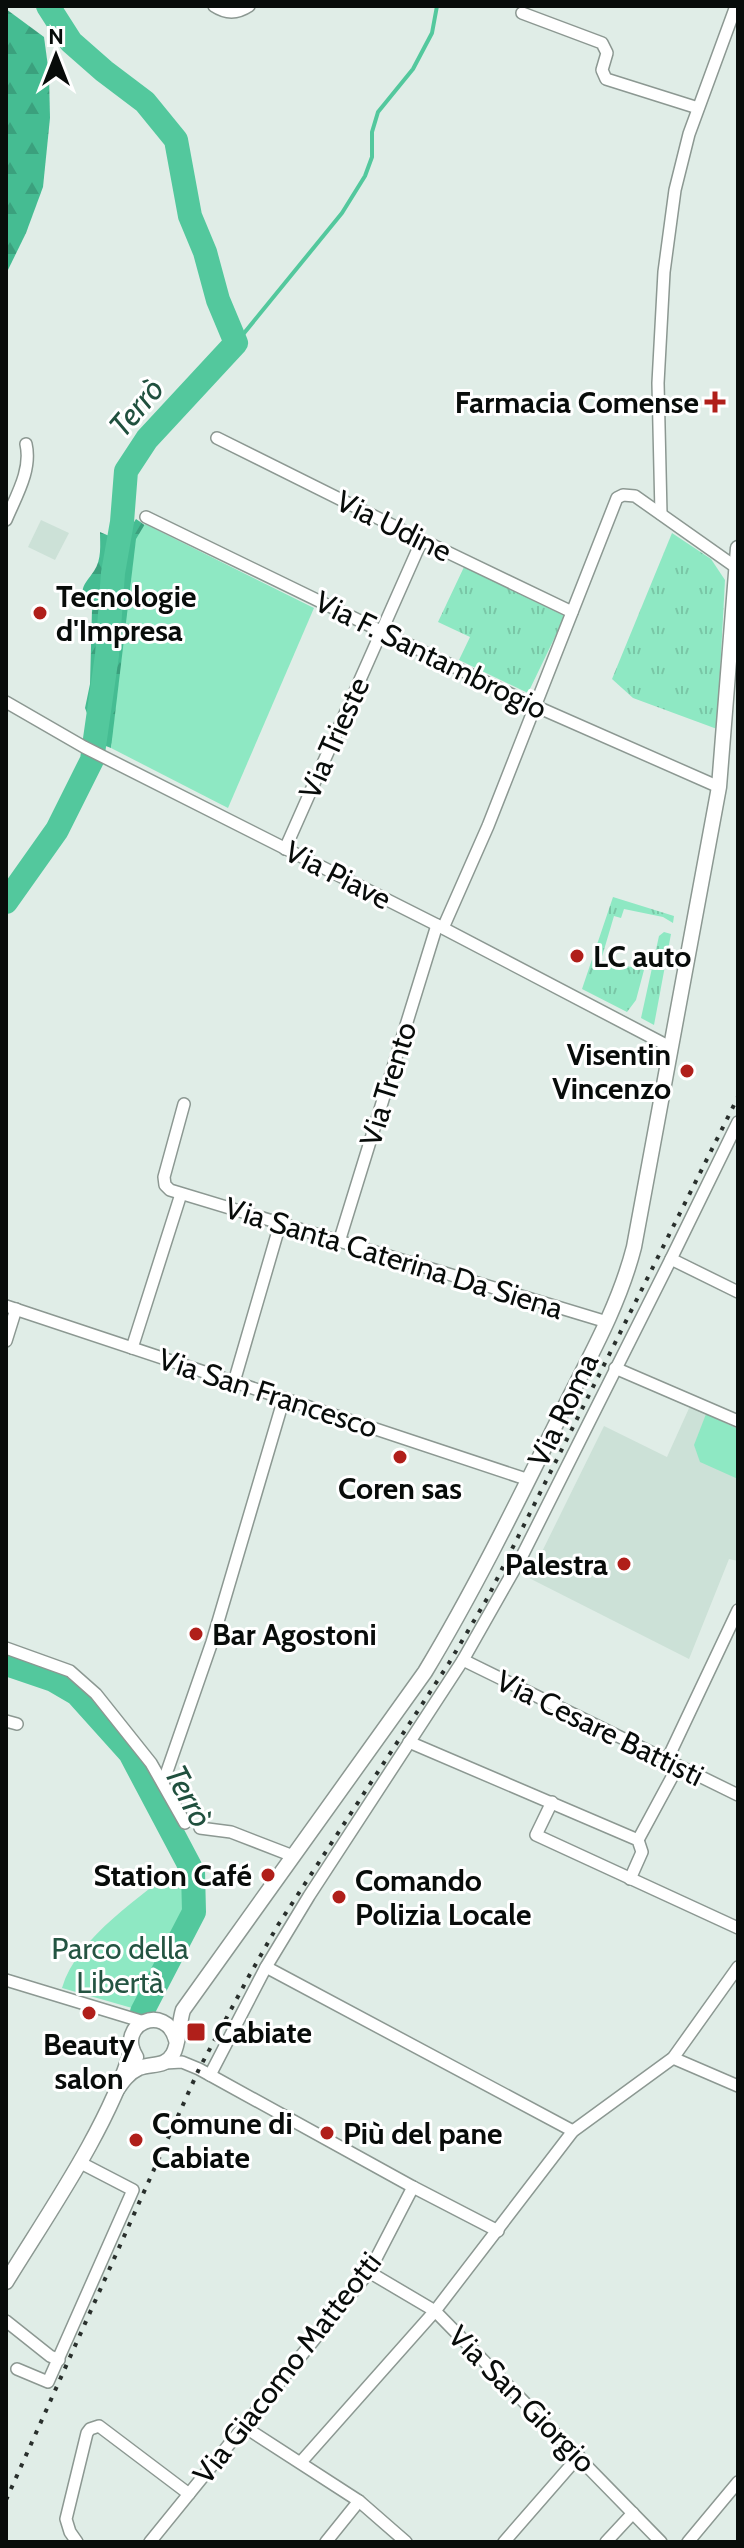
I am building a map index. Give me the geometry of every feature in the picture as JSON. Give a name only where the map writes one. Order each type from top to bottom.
[{"type":"street","points":[[214,6],[234,12],[249,6]]},
{"type":"street","points":[[736,6],[678,171],[664,272],[657,407],[661,514],[737,568]]},
{"type":"street","points":[[522,13],[602,43],[607,53],[602,70],[606,79],[698,108]]},
{"type":"street","name":"Via Udine","points":[[217,438],[572,612]]},
{"type":"street","points":[[6,520],[27,468],[26,444]]},
{"type":"street","name":"Via Trento","points":[[339,1242],[440,927],[488,826],[617,498],[631,495],[661,514]]},
{"type":"street","name":"Via F. Santambrogio","points":[[146,517],[535,706],[719,787]]},
{"type":"street","name":"Via Trieste","points":[[285,849],[422,540]]},
{"type":"street","name":"Via Roma","points":[[176,2042],[183,2010],[425,1672],[454,1624],[529,1480],[607,1322],[625,1278],[634,1247],[719,787],[738,548]]},
{"type":"street","name":"Via Piave","points":[[6,702],[84,747],[670,1047]]},
{"type":"street","points":[[132,1348],[181,1194],[170,1190],[164,1181],[184,1104]]},
{"type":"street","points":[[210,2075],[266,1967],[463,1660],[522,1556],[738,1122]]},
{"type":"street","name":"Via Santa Caterina Da Siena","points":[[181,1194],[607,1322]]},
{"type":"street","points":[[234,1382],[280,1224]]},
{"type":"street","points":[[671,1259],[738,1292]]},
{"type":"street","points":[[6,1341],[11,1308]]},
{"type":"street","name":"Via San Francesco","points":[[11,1308],[529,1480]]},
{"type":"street","points":[[615,1368],[738,1421]]},
{"type":"street","points":[[163,1783],[212,1642],[284,1398]]},
{"type":"street","points":[[667,1760],[738,1610]]},
{"type":"street","points":[[6,1648],[70,1671],[96,1694],[126,1729],[163,1783],[185,1823]]},
{"type":"street","name":"Via Cesare Battisti","points":[[463,1660],[738,1795]]},
{"type":"street","points":[[409,1742],[638,1840]]},
{"type":"street","points":[[630,1879],[642,1852],[638,1840],[678,1766]]},
{"type":"street","points":[[552,1802],[536,1835],[738,1928]]},
{"type":"street","points":[[200,1828],[231,1832],[293,1856]]},
{"type":"street","points":[[266,1967],[573,2131]]},
{"type":"street","points":[[301,2462],[435,2311],[573,2131],[673,2058],[737,1969]]},
{"type":"street","points":[[6,1980],[172,2029],[184,2059],[192,2066]]},
{"type":"street","points":[[183,2010],[133,2031],[132,2049],[137,2059],[157,2064],[182,2062],[192,2066],[498,2231]]},
{"type":"street","points":[[116,2091],[131,2073],[171,2058],[176,2042]]},
{"type":"street","points":[[6,2282],[79,2162],[116,2091],[132,2049]]},
{"type":"street","points":[[673,2058],[738,2086]]},
{"type":"street","points":[[17,2369],[48,2382],[133,2190],[79,2162]]},
{"type":"street","name":"Via Giacomo Matteotti","points":[[150,2542],[369,2272],[413,2187]]},
{"type":"street","name":"Via San Giorgio","points":[[369,2272],[435,2311],[661,2542]]},
{"type":"street","points":[[6,2321],[59,2360]]},
{"type":"street","points":[[77,2542],[66,2519],[90,2429],[99,2426],[189,2494]]},
{"type":"street","points":[[243,2426],[359,2501],[406,2542]]},
{"type":"street","points":[[504,2542],[579,2456]]},
{"type":"street","points":[[688,2542],[738,2482]]},
{"type":"street","points":[[326,2542],[359,2501]]},
{"type":"street","points":[[606,2542],[633,2513]]},
{"type":"shaded area","points":[[41,520],[69,533],[55,560],[28,547]]},
{"type":"shaded area","points":[[690,1406],[738,1429],[738,1561],[729,1559],[689,1659],[529,1578],[604,1426],[667,1457]]},
{"type":"green space","points":[[6,9],[44,37],[50,118],[43,187],[6,274]]},
{"type":"green space","points":[[136,519],[149,528],[111,748],[98,743],[123,597],[117,565],[122,544]]},
{"type":"green space","points":[[145,524],[314,608],[228,808],[111,748],[136,539]]},
{"type":"green space","points":[[100,532],[114,538],[106,640],[93,729],[85,708],[90,684],[92,609],[83,589],[98,562]]},
{"type":"green space","points":[[672,533],[711,559],[725,580],[717,729],[633,698],[612,679]]},
{"type":"green space","points":[[464,567],[565,616],[528,693],[459,660],[470,637],[438,622]]},
{"type":"green space","points":[[613,897],[674,916],[673,923],[663,917],[624,909],[621,918],[614,916],[601,960],[644,970],[636,1000],[627,1012],[582,989]]},
{"type":"green space","points":[[664,932],[671,934],[654,1025],[641,1018],[659,936]]},
{"type":"green space","points":[[706,1414],[738,1429],[738,1479],[700,1462],[694,1445]]},
{"type":"green space","name":"Parco della Libertà","points":[[183,1863],[189,1890],[187,1917],[139,2010],[62,1988],[70,1969],[96,1934]]},
{"type":"waterway","name":"Terrò","points":[[6,902],[57,830],[92,760],[107,655],[113,573],[122,522],[126,471],[147,439],[236,343],[190,216],[176,140],[145,102],[71,42],[48,6]]},
{"type":"waterway","points":[[236,343],[342,213],[365,176],[372,157],[372,132],[378,112],[413,69],[432,33],[437,6]]},
{"type":"waterway","name":"Terrò","points":[[6,1664],[53,1680],[77,1694],[130,1753],[193,1872],[194,1912],[142,2012]]},
{"type":"railway","points":[[6,2500],[199,2069],[278,1925],[449,1663],[488,1597],[738,1097]]},
{"type":"place","name":"Farmacia Comense","points":[[715,402]]},
{"type":"place","name":"Tecnologie d'Impresa","points":[[40,613]]},
{"type":"place","name":"LC auto","points":[[577,956]]},
{"type":"place","name":"Visentin Vincenzo","points":[[687,1071]]},
{"type":"place","name":"Coren sas","points":[[400,1457]]},
{"type":"place","name":"Palestra","points":[[624,1564]]},
{"type":"place","name":"Bar Agostoni","points":[[196,1634]]},
{"type":"place","name":"Station Café","points":[[268,1875]]},
{"type":"place","name":"Comando Polizia Locale","points":[[339,1897]]},
{"type":"place","name":"Beauty salon","points":[[89,2013]]},
{"type":"place","name":"Cabiate","points":[[196,2032]]},
{"type":"place","name":"Più del pane","points":[[327,2133]]},
{"type":"place","name":"Comune di Cabiate","points":[[136,2140]]}]
